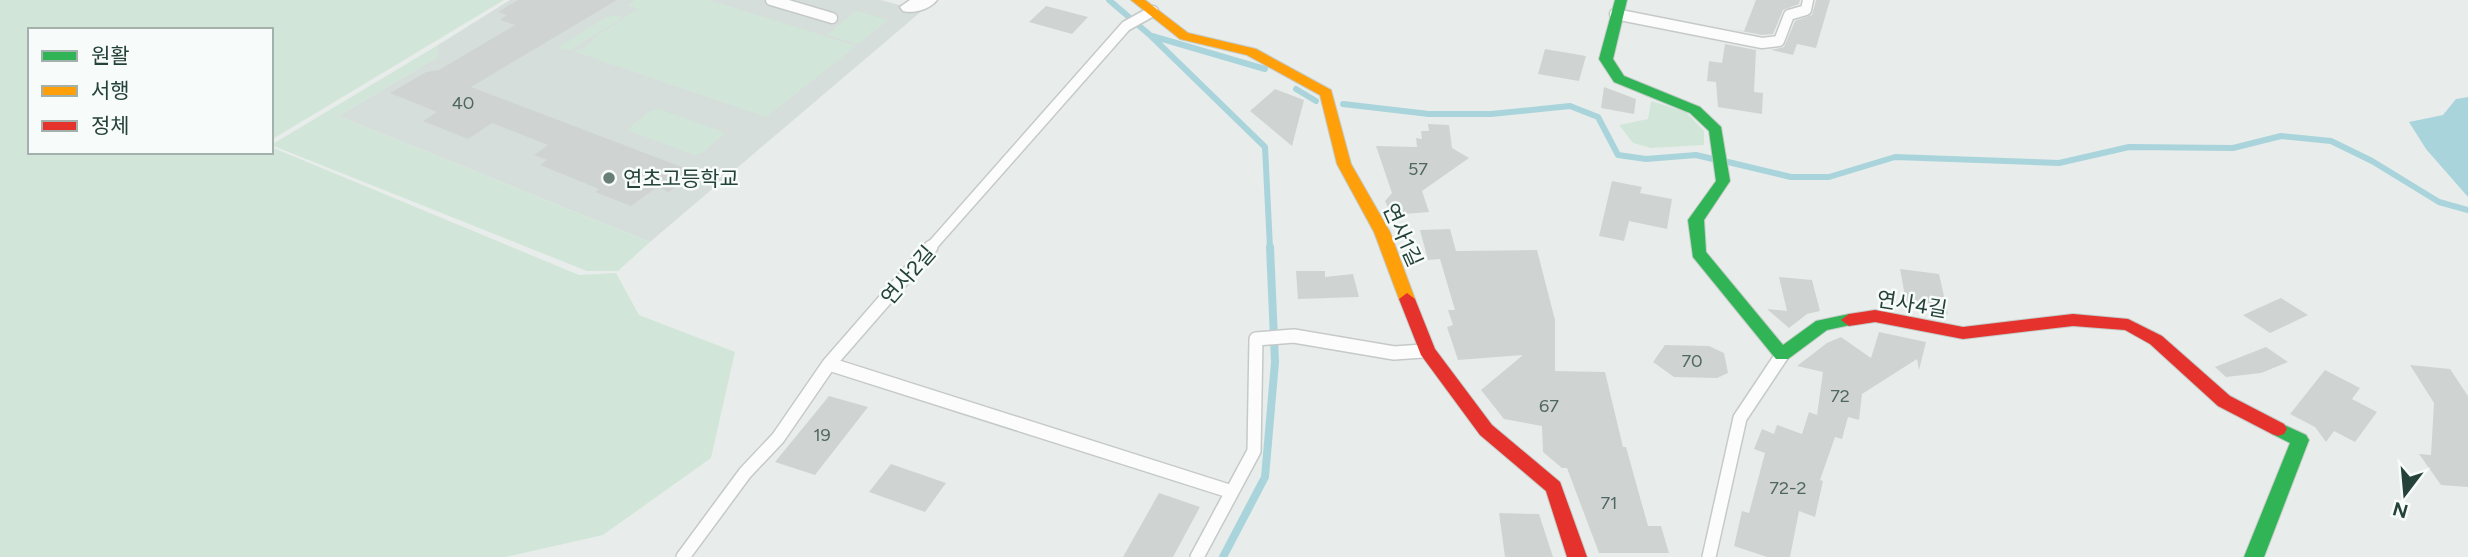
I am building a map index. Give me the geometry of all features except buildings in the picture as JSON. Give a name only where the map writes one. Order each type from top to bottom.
[{"type":"street","name":"연사1길","points":[[1138,0],[1184,36],[1251,52],[1326,93],[1344,164],[1382,232],[1426,351],[1486,430],[1554,487],[1577,557]]},
{"type":"street","points":[[1618,7],[1606,59],[1619,79],[1696,110],[1716,130],[1723,181],[1696,220],[1698,253],[1783,355]]},
{"type":"street","name":"연사4길","points":[[1783,355],[1822,325],[1875,316],[1963,333],[2073,320],[2128,325],[2156,340],[2224,401],[2300,440],[2254,557]]},
{"type":"lane","points":[[771,0],[832,18]]},
{"type":"lane","points":[[1618,7],[1762,43],[1779,41],[1789,15],[1806,10],[1808,0]]},
{"type":"lane","name":"연사2길","points":[[682,557],[745,473],[778,438],[830,364],[1126,26],[1153,11]]},
{"type":"lane","points":[[1197,557],[1254,452],[1256,339],[1294,336],[1394,353],[1426,351]]},
{"type":"lane","points":[[1709,557],[1740,418],[1783,355]]},
{"type":"lane","points":[[830,364],[1231,492]]},
{"type":"shaded area","name":"연초고등학교","points":[[510,0],[881,0],[903,6],[930,4],[650,242],[338,116],[436,58],[438,45]]},
{"type":"green space","points":[[0,0],[504,0],[273,139],[273,28],[28,28],[28,154],[273,154],[273,148],[579,275],[616,273],[639,315],[735,352],[711,458],[603,535],[506,557],[0,557]]},
{"type":"green space","points":[[635,0],[709,0],[856,46],[766,117],[573,51],[580,50],[638,9],[628,6]]},
{"type":"green space","points":[[856,11],[888,20],[858,44],[827,35]]},
{"type":"green space","points":[[607,17],[621,17],[619,20],[570,50],[557,48]]},
{"type":"green space","points":[[438,45],[436,58],[338,116],[650,242],[618,271],[587,271],[273,144]]},
{"type":"green space","points":[[1651,101],[1686,112],[1704,131],[1704,145],[1651,148],[1633,143],[1619,125],[1648,119]]},
{"type":"green space","points":[[658,109],[724,134],[702,153],[695,155],[627,130],[650,111]]},
{"type":"water","points":[[2468,97],[2468,197],[2426,149],[2409,122],[2443,115],[2456,99]]},
{"type":"waterway","points":[[1109,0],[1151,36],[1265,147],[1270,248]]},
{"type":"waterway","points":[[1152,36],[1265,69]]},
{"type":"waterway","points":[[1296,89],[1316,101]]},
{"type":"waterway","points":[[1343,104],[1429,114],[1491,114],[1570,106],[1598,117],[1618,155],[1646,159],[1696,155],[1713,159]]},
{"type":"waterway","points":[[1728,162],[1791,177],[1829,177],[1895,157],[2059,163],[2129,147],[2233,148],[2281,136],[2331,141],[2372,161],[2439,202],[2468,210]]},
{"type":"waterway","points":[[1223,557],[1265,477],[1275,362],[1270,247]]},
{"type":"traffic: fast","points":[[1621,0],[1606,59],[1619,79],[1695,110],[1716,130],[1723,181],[1696,220],[1698,253],[1782,355],[1822,325],[1849,320]]},
{"type":"traffic: fast","points":[[2254,557],[2300,440],[2278,429]]},
{"type":"traffic: slow","points":[[1137,0],[1184,36],[1251,52],[1326,93],[1344,164],[1382,232],[1407,299]]},
{"type":"traffic: jam","points":[[1407,299],[1427,351],[1486,430],[1554,487],[1577,557]]},
{"type":"traffic: jam","points":[[1849,320],[1875,316],[1963,333],[2073,320],[2128,325],[2156,340],[2224,401],[2278,429]]},
{"type":"place","name":"연초고등학교","points":[[609,178]]}]
